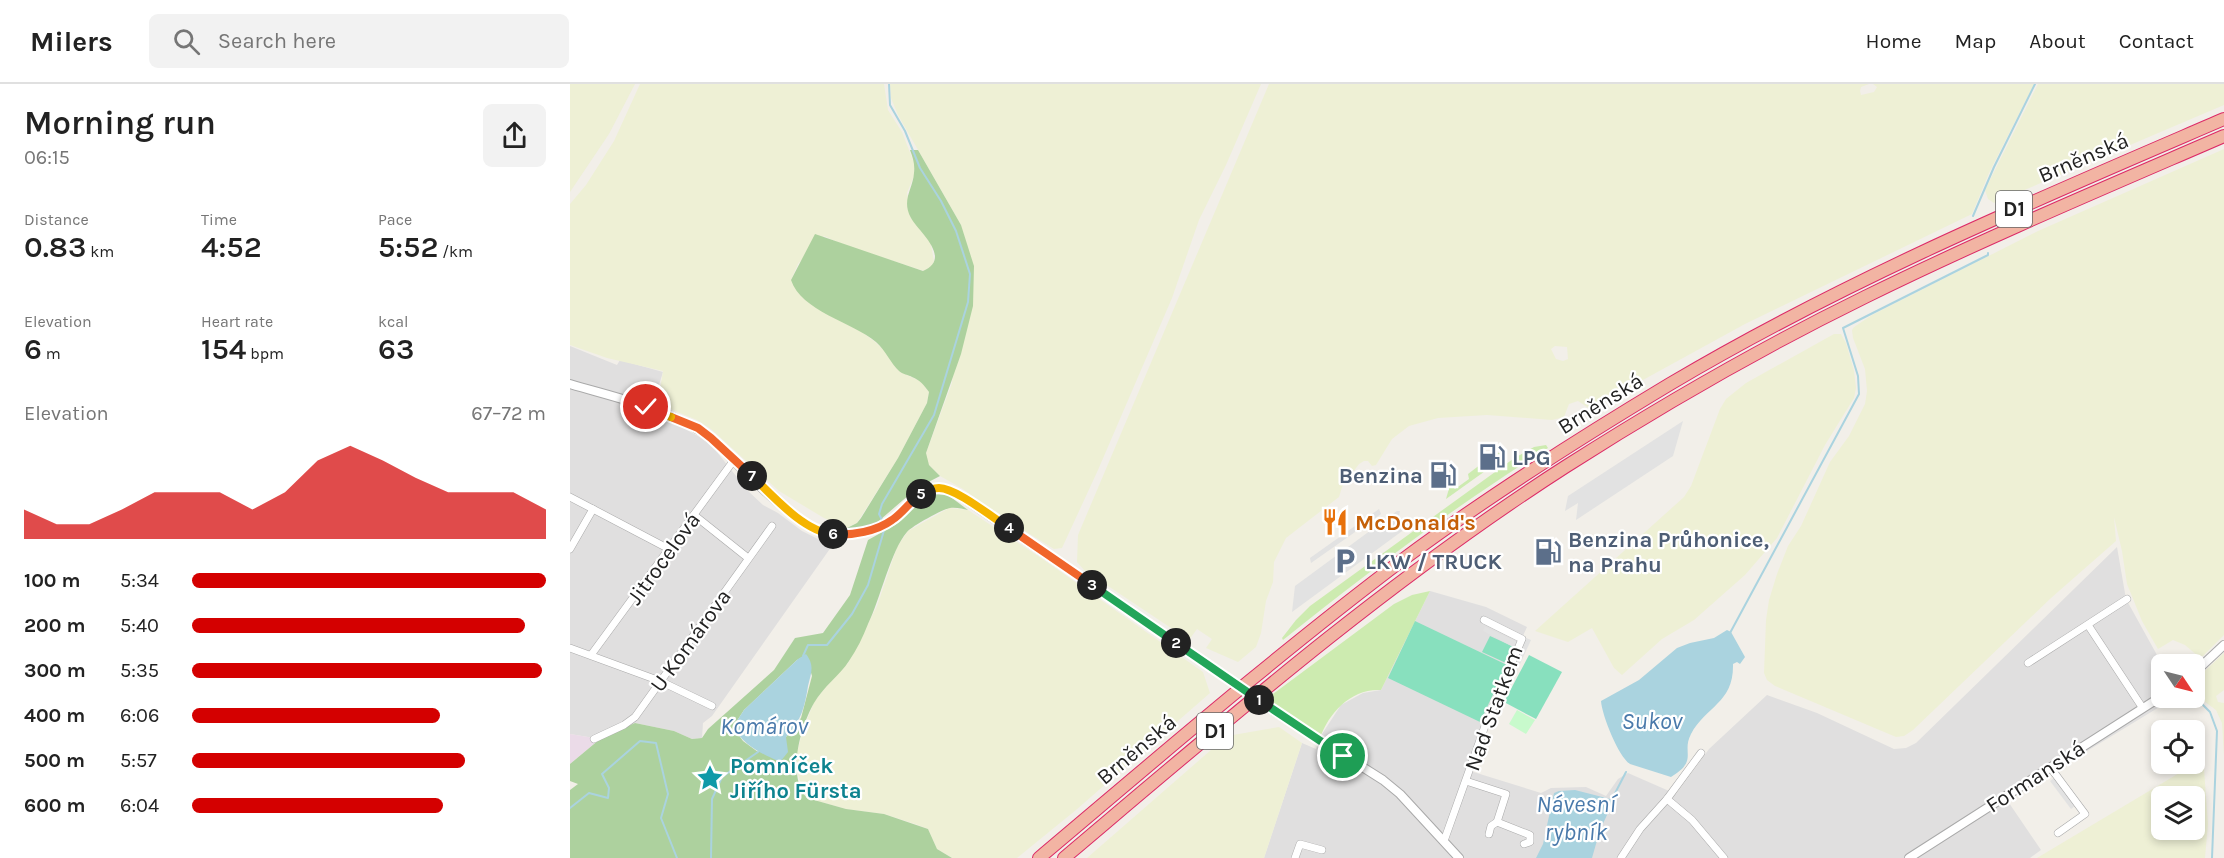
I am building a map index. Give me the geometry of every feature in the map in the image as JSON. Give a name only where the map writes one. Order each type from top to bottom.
[{"type":"highway","name":"Brněnská","points":[[1040,858],[1223,703],[1353,597],[1475,508],[1625,411],[1745,341],[1874,274],[2001,215],[2224,119]]},
{"type":"highway","name":"Brněnská","points":[[1064,858],[1283,673],[1363,609],[1474,528],[1626,429],[1718,375],[1863,298],[2010,229],[2224,136]]},
{"type":"street","points":[[570,384],[646,407],[698,428],[804,523],[827,534],[840,535],[873,530],[893,520],[918,495],[931,488],[941,488],[968,501],[1271,708],[1383,780],[1400,794],[1459,858]]},
{"type":"street","name":"Jitrocelová","points":[[591,655],[734,460]]},
{"type":"street","points":[[570,497],[669,549]]},
{"type":"street","points":[[570,549],[593,509]]},
{"type":"street","points":[[694,515],[748,558]]},
{"type":"street","name":"U Komárova","points":[[594,739],[631,720],[772,526]]},
{"type":"street","points":[[2028,663],[2127,599]]},
{"type":"street","name":"Nad Statkem","points":[[1444,841],[1485,726],[1522,639],[1484,620]]},
{"type":"street","points":[[2088,625],[2142,707]]},
{"type":"street","points":[[2205,663],[2224,645]]},
{"type":"street","points":[[570,648],[660,681],[712,706]]},
{"type":"street","name":"Formanská","points":[[1909,858],[2151,702]]},
{"type":"street","points":[[1621,858],[1640,829],[1667,799],[1701,753]]},
{"type":"street","points":[[2050,767],[2085,814],[2058,833]]},
{"type":"street","name":"Nad Statkem","points":[[1466,781],[1506,794],[1497,822],[1491,825],[1489,834]]},
{"type":"street","points":[[1667,799],[1692,820],[1724,858]]},
{"type":"street","points":[[1497,822],[1530,835],[1530,842],[1524,844]]},
{"type":"street","points":[[1295,858],[1300,844],[1322,850]]},
{"type":"shaded area","points":[[570,346],[617,365],[620,360],[663,372],[650,414],[674,423],[709,442],[748,491],[763,505],[802,531],[818,539],[834,543],[712,716],[703,723],[702,738],[692,739],[674,731],[635,723],[600,739],[570,734]]},
{"type":"shaded area","points":[[1683,421],[1673,456],[1576,520],[1578,503],[1565,511],[1568,496]]},
{"type":"shaded area","points":[[1379,509],[1381,514],[1368,523],[1367,519],[1365,525],[1311,563],[1310,558]]},
{"type":"shaded area","name":"LKW / TRUCK","points":[[1400,511],[1397,527],[1410,517],[1409,526],[1292,612],[1295,586]]},
{"type":"shaded area","points":[[2117,547],[2126,599],[2156,654],[2151,654],[2151,708],[2158,708],[2007,800],[2041,850],[2030,858],[1264,858],[1302,743],[1316,749],[1322,734],[1341,705],[1363,693],[1381,690],[1430,591],[1486,607],[1527,627],[1483,724],[1467,770],[1541,793],[1551,788],[1586,787],[1606,796],[1618,779],[1628,773],[1676,794],[1709,749],[1767,695],[1817,713],[1894,749],[1906,748],[1916,743]]},
{"type":"shaded area","points":[[1485,627],[1517,642],[1515,648],[1483,631]]},
{"type":"shaded area","points":[[1526,638],[1531,640],[1503,701],[1499,699]]},
{"type":"shaded area","points":[[570,734],[600,739],[570,764]]},
{"type":"shaded area","points":[[2054,778],[2075,806],[2071,809],[2050,781]]},
{"type":"green space","points":[[570,84],[635,84],[609,134],[570,192]]},
{"type":"green space","points":[[640,84],[884,84],[888,110],[902,132],[914,163],[914,176],[907,193],[911,218],[930,240],[934,261],[932,266],[924,271],[844,245],[824,236],[798,264],[791,280],[824,312],[874,341],[899,371],[922,382],[929,392],[927,403],[898,458],[857,523],[846,528],[824,518],[779,491],[711,429],[658,402],[663,371],[607,358],[570,345],[570,204],[586,185],[614,141]]},
{"type":"green space","points":[[890,84],[1261,84],[1199,220],[1172,298],[1062,548],[1054,549],[986,507],[963,489],[940,476],[926,459],[926,453],[952,383],[961,225],[898,115],[891,98]]},
{"type":"green space","points":[[1269,84],[1869,84],[1861,87],[1861,95],[1874,92],[1877,87],[1873,84],[2034,84],[1989,173],[1972,214],[1745,324],[1590,409],[1578,401],[1569,404],[1564,417],[1552,420],[1487,415],[1438,418],[1409,426],[1392,439],[1376,465],[1372,466],[1368,461],[1359,464],[1342,487],[1339,497],[1286,538],[1274,562],[1273,582],[1266,601],[1261,633],[1256,647],[1238,662],[1206,648],[1212,639],[1197,629],[1189,640],[1084,570],[1077,562],[1078,535]],"holes":[[[1555,346],[1567,347],[1568,359],[1563,361],[1556,359],[1551,349]]]},
{"type":"green space","points":[[2038,84],[2224,84],[2224,105],[1994,203],[1988,199],[1985,190]]},
{"type":"green space","points":[[2224,149],[2224,635],[2205,654],[2196,654],[2185,645],[2173,640],[2158,649],[2142,621],[2127,584],[2114,517],[2116,541],[2051,598],[1913,730],[1904,736],[1896,737],[1775,686],[1767,680],[1764,673],[1769,600],[1788,546],[1801,526],[1830,462],[1849,436],[1865,404],[1867,391],[1865,369],[1853,338],[1854,327],[1872,315],[2038,231]]},
{"type":"green space","points":[[910,150],[918,150],[961,225],[974,266],[973,306],[961,354],[926,453],[929,465],[940,476],[917,488],[873,526],[847,528],[861,518],[898,458],[927,403],[929,392],[917,380],[899,371],[876,342],[805,300],[791,280],[815,234],[923,271],[931,266],[935,259],[934,252],[908,212],[907,200],[914,170]]},
{"type":"green space","points":[[1834,334],[1841,334],[1846,343],[1854,371],[1856,388],[1854,398],[1825,445],[1777,538],[1745,575],[1694,620],[1662,639],[1622,675],[1614,668],[1592,628],[1568,642],[1535,631],[1684,497],[1691,486],[1720,409],[1726,399],[1746,383]]},
{"type":"green space","points":[[1546,445],[1548,448],[1412,540],[1283,640],[1282,638],[1296,620],[1310,606],[1513,459],[1534,447]]},
{"type":"green space","points":[[1495,454],[1504,455],[1502,459],[1446,499],[1450,485],[1455,489],[1469,479],[1468,474],[1489,458],[1492,461],[1497,458]]},
{"type":"green space","points":[[930,494],[948,495],[968,510],[952,508],[941,511],[910,529],[901,540],[864,634],[845,666],[818,697],[804,724],[798,750],[797,777],[807,798],[846,809],[884,814],[928,829],[937,849],[952,858],[570,858],[570,790],[578,784],[570,781],[570,764],[600,739],[635,723],[674,731],[692,739],[702,738],[708,729],[774,670],[795,638],[823,633],[850,595],[868,540],[895,525]],"holes":[[[806,655],[812,676],[801,718],[786,737],[758,752],[743,741],[733,727],[744,710],[797,660]]]},
{"type":"green space","points":[[949,508],[968,510],[1044,560],[1203,672],[1210,693],[1076,810],[1017,858],[952,858],[937,849],[928,829],[884,814],[846,809],[807,798],[797,771],[796,756],[814,702],[835,675],[848,663],[877,606],[897,547],[908,531]]},
{"type":"green space","points":[[1430,591],[1381,690],[1370,690],[1351,697],[1329,719],[1320,738],[1265,700],[1394,604],[1412,595]]},
{"type":"green space","points":[[1415,621],[1507,665],[1480,722],[1388,678]]},
{"type":"green space","points":[[1490,636],[1514,647],[1506,663],[1482,652]]},
{"type":"green space","points":[[2224,653],[2224,690],[2216,696],[2218,702],[2224,703],[2224,756],[2222,723],[2216,710],[2205,702],[2205,671]]},
{"type":"green space","points":[[1529,655],[1562,672],[1536,719],[1504,702]]},
{"type":"green space","points":[[1517,710],[1535,720],[1526,734],[1509,724]]},
{"type":"green space","points":[[1279,727],[1302,743],[1264,858],[1087,858],[1227,736]]},
{"type":"green space","points":[[2178,774],[2204,774],[2208,824],[2205,858],[2037,858],[2151,790],[2151,840],[2205,840],[2205,786],[2158,786]]},
{"type":"water","name":"Sukov","points":[[1727,630],[1731,632],[1745,657],[1740,664],[1737,662],[1733,664],[1732,677],[1724,696],[1691,734],[1685,766],[1671,777],[1630,764],[1625,760],[1611,735],[1601,701],[1639,680],[1677,648],[1714,638]]},
{"type":"water","name":"Komárov","points":[[806,654],[811,662],[812,670],[805,700],[799,720],[786,737],[788,752],[780,762],[754,748],[733,727],[744,710]]},
{"type":"water","name":"Návesní rybník","points":[[1575,790],[1614,800],[1600,830],[1592,858],[1536,858],[1543,844],[1554,793]]},
{"type":"waterway","points":[[883,522],[879,514],[882,504],[934,415],[968,302],[970,274],[956,231],[941,201],[920,168],[905,131],[890,105],[889,84]]},
{"type":"waterway","points":[[1973,216],[1994,167],[2035,84]]},
{"type":"waterway","points":[[1730,633],[1859,394],[1858,376],[1843,328],[1988,253]]},
{"type":"waterway","points":[[803,656],[808,645],[827,645],[852,614],[868,585],[885,527]]},
{"type":"waterway","points":[[2205,707],[2210,712],[2217,731],[2212,858]]},
{"type":"waterway","points":[[570,808],[589,793],[608,798],[609,788],[602,774],[640,741],[656,743],[668,794],[661,818],[677,858]]},
{"type":"waterway","points":[[711,858],[712,799],[722,777],[758,752]]},
{"type":"waterway","points":[[1611,801],[1626,772]]},
{"type":"place","name":"LPG","points":[[1492,457]]},
{"type":"place","name":"Benzina","points":[[1443,475]]},
{"type":"place","name":"McDonald's","points":[[1335,522]]},
{"type":"place","name":"Benzina Průhonice, na Prahu","points":[[1548,552]]},
{"type":"place","name":"LKW / TRUCK","points":[[1345,561]]},
{"type":"place","name":"Pomníček Jiřího Fürsta","points":[[710,778]]},
{"type":"route","points":[[646,407],[698,428],[804,523],[827,534],[840,535],[873,530],[893,520],[918,495],[931,488],[949,491],[968,501],[1343,756]]}]
